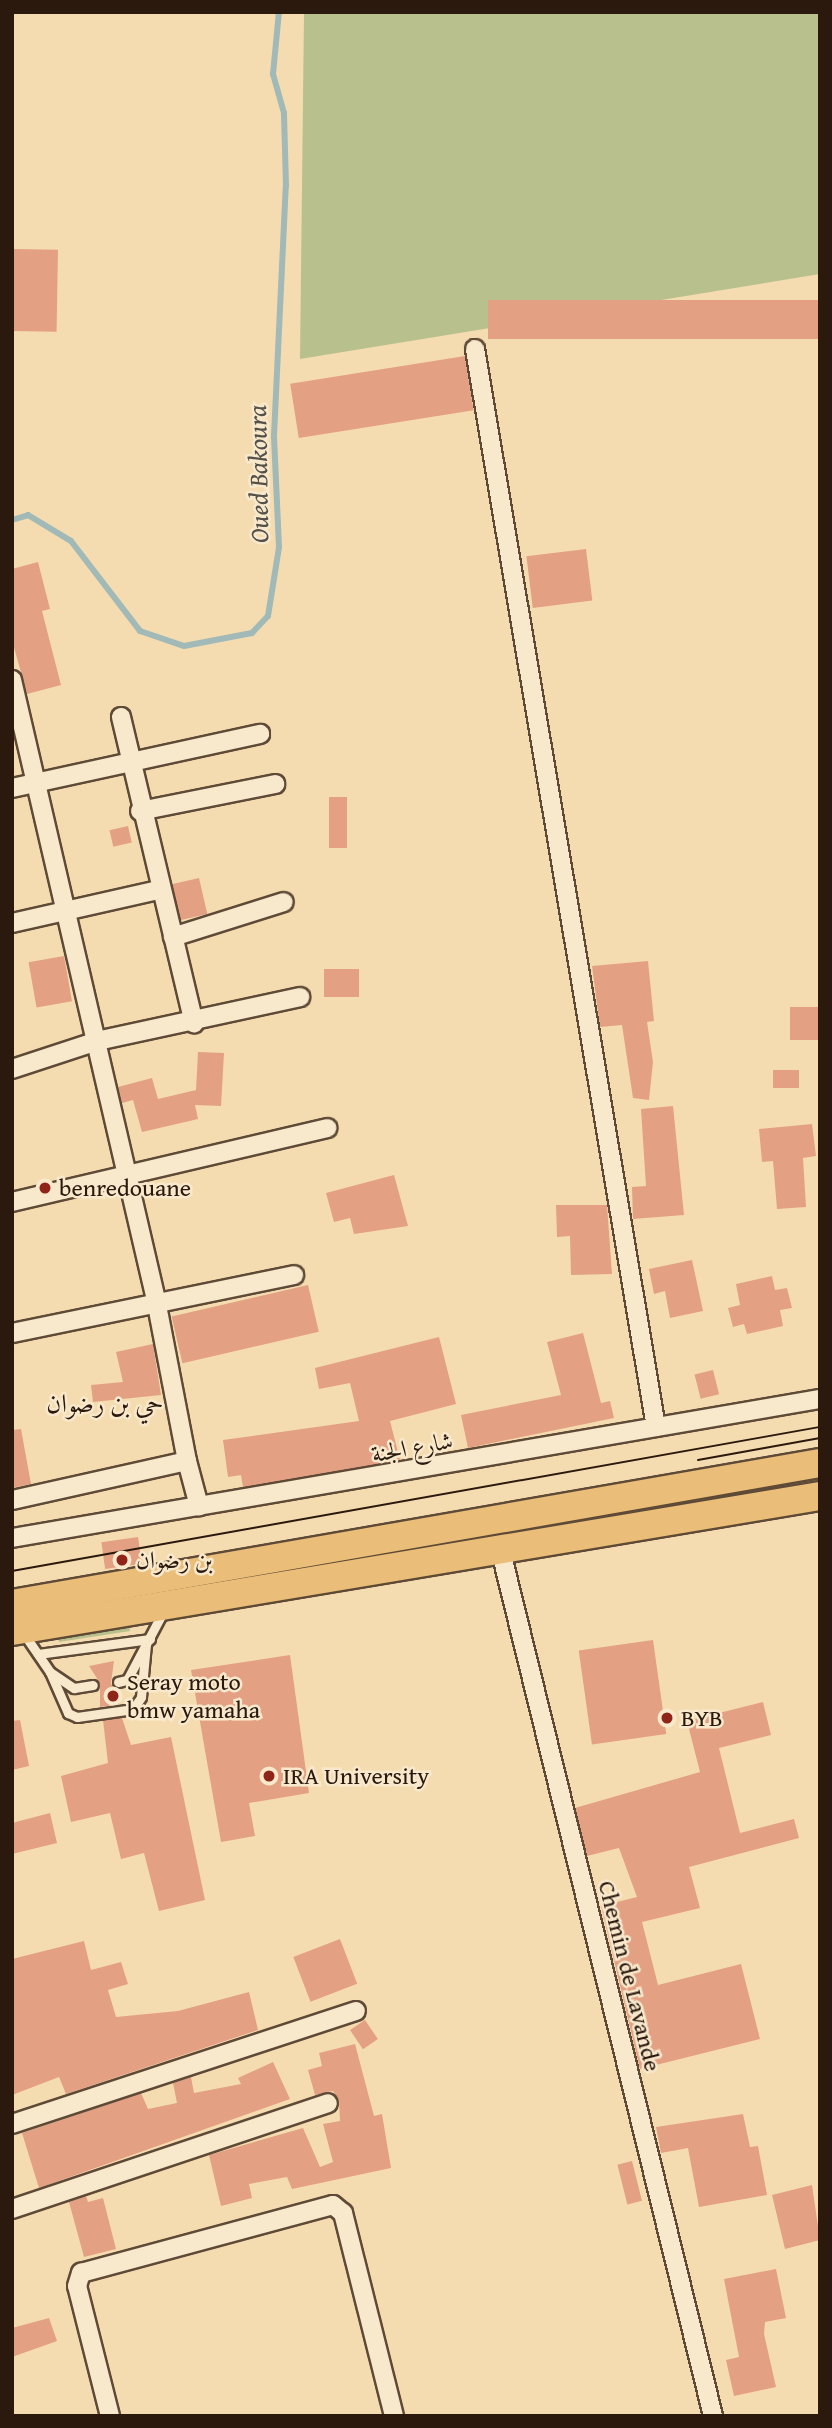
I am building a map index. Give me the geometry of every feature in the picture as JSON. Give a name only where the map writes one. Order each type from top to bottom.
[{"type":"main road","points":[[15,1621],[820,1463]]},
{"type":"main road","points":[[15,1621],[168,1603],[820,1496]]},
{"type":"street","points":[[475,349],[656,1427]]},
{"type":"street","points":[[12,680],[33,783],[68,909],[156,1300],[187,1461],[199,1506]]},
{"type":"street","points":[[121,717],[140,811],[194,1023]]},
{"type":"street","points":[[12,788],[260,734]]},
{"type":"street","points":[[140,811],[275,784]]},
{"type":"street","points":[[12,923],[159,890]]},
{"type":"street","points":[[173,937],[284,902]]},
{"type":"street","points":[[12,1069],[97,1041],[194,1023],[300,997]]},
{"type":"street","points":[[12,1202],[327,1128]]},
{"type":"street","points":[[12,1333],[156,1300],[294,1275]]},
{"type":"street","name":"شارع الجنة","points":[[12,1538],[820,1399]]},
{"type":"street","points":[[12,1500],[187,1461]]},
{"type":"street","name":"Chemin de Lavande","points":[[500,1548],[713,2416]]},
{"type":"street","points":[[12,2124],[356,2011]]},
{"type":"street","points":[[12,2208],[328,2104]]},
{"type":"street","points":[[110,2416],[77,2286],[82,2273],[333,2205],[343,2214],[394,2416]]},
{"type":"lane","points":[[118,1682],[127,1680],[168,1603]]},
{"type":"lane","points":[[15,1621],[50,1672],[68,1713],[77,1717],[132,1709],[141,1697],[148,1642]]},
{"type":"lane","points":[[38,1654],[148,1642]]},
{"type":"lane","points":[[50,1672],[74,1688],[93,1685]]},
{"type":"green space","points":[[304,12],[820,12],[820,274],[300,359]]},
{"type":"green space","points":[[129,1624],[130,1631],[59,1642],[58,1636]]},
{"type":"building","points":[[12,249],[58,250],[57,332],[12,331]]},
{"type":"building","points":[[488,300],[820,300],[820,339],[488,339]]},
{"type":"building","points":[[465,356],[474,410],[299,438],[290,384]]},
{"type":"building","points":[[586,549],[592,601],[533,608],[526,556]]},
{"type":"building","points":[[38,562],[50,609],[42,611],[61,685],[27,694],[12,640],[12,569]]},
{"type":"building","points":[[329,797],[347,797],[347,848],[329,848]]},
{"type":"building","points":[[128,826],[132,843],[113,847],[109,830]]},
{"type":"building","points":[[199,878],[207,914],[180,920],[172,884]]},
{"type":"building","points":[[64,956],[72,1001],[37,1008],[29,962]]},
{"type":"building","points":[[648,961],[654,1021],[647,1022],[653,1062],[649,1100],[633,1098],[622,1025],[600,1027],[592,966]]},
{"type":"building","points":[[324,969],[359,969],[359,997],[324,997]]},
{"type":"building","points":[[790,1007],[820,1007],[820,1040],[790,1040]]},
{"type":"building","points":[[198,1052],[224,1053],[221,1106],[195,1105],[198,1119],[142,1132],[133,1100],[122,1103],[118,1087],[152,1078],[158,1099],[196,1090]]},
{"type":"building","points":[[773,1070],[799,1070],[799,1088],[773,1088]]},
{"type":"building","points":[[673,1106],[684,1215],[633,1219],[632,1187],[646,1186],[641,1109]]},
{"type":"building","points":[[812,1124],[816,1156],[803,1158],[806,1207],[777,1209],[773,1161],[762,1162],[759,1129]]},
{"type":"building","points":[[394,1175],[408,1226],[354,1234],[350,1218],[334,1222],[326,1193]]},
{"type":"building","points":[[556,1205],[607,1205],[612,1274],[571,1275],[570,1236],[557,1237]]},
{"type":"building","points":[[692,1260],[703,1311],[670,1318],[665,1291],[654,1294],[649,1269]]},
{"type":"building","points":[[772,1276],[775,1290],[787,1288],[792,1308],[780,1310],[783,1326],[747,1334],[744,1324],[733,1327],[728,1308],[740,1305],[736,1284]]},
{"type":"building","points":[[308,1285],[319,1332],[182,1363],[172,1316]]},
{"type":"building","points":[[583,1333],[601,1403],[610,1401],[614,1418],[468,1448],[461,1415],[561,1395],[547,1342]]},
{"type":"building","points":[[439,1337],[456,1404],[390,1421],[400,1460],[243,1487],[241,1475],[228,1477],[223,1440],[359,1421],[350,1383],[319,1389],[315,1368]]},
{"type":"building","points":[[153,1344],[161,1395],[93,1402],[91,1385],[123,1382],[116,1352]]},
{"type":"building","points":[[713,1370],[719,1394],[701,1399],[695,1375]]},
{"type":"building","points":[[21,1429],[31,1484],[12,1488],[12,1430]]},
{"type":"building","points":[[138,1537],[142,1564],[105,1569],[101,1542]]},
{"type":"building","points":[[653,1640],[666,1734],[592,1745],[579,1650]]},
{"type":"building","points":[[290,1655],[309,1793],[249,1803],[255,1836],[221,1842],[191,1670]]},
{"type":"building","points":[[114,1661],[111,1683],[119,1704],[100,1707],[100,1683],[89,1666]]},
{"type":"building","points":[[763,1702],[771,1735],[719,1748],[740,1833],[794,1819],[799,1838],[689,1867],[700,1908],[642,1922],[658,1985],[741,1964],[760,2039],[640,2069],[601,1906],[637,1897],[619,1848],[587,1856],[575,1808],[700,1772],[687,1721]]},
{"type":"building","points":[[122,1718],[131,1745],[171,1737],[205,1900],[159,1911],[144,1853],[121,1859],[110,1813],[71,1822],[61,1776],[108,1763],[103,1720]]},
{"type":"building","points":[[20,1720],[29,1766],[12,1770],[12,1721]]},
{"type":"building","points":[[50,1813],[57,1843],[12,1854],[12,1823]]},
{"type":"building","points":[[340,1939],[357,1984],[311,2002],[293,1957]]},
{"type":"building","points":[[84,1941],[91,1970],[121,1962],[128,1984],[108,1990],[116,2017],[178,2011],[249,1992],[258,2030],[66,2094],[59,2077],[12,2095],[12,1959]]},
{"type":"building","points":[[365,2020],[378,2039],[363,2049],[350,2030]]},
{"type":"building","points":[[355,2044],[374,2116],[382,2114],[391,2168],[292,2189],[287,2177],[249,2184],[252,2198],[221,2206],[209,2155],[303,2128],[320,2167],[333,2162],[323,2124],[340,2121],[339,2100],[333,2091],[315,2095],[308,2070],[322,2066],[319,2053]]},
{"type":"building","points":[[273,2062],[290,2099],[39,2188],[22,2133],[141,2093],[148,2109],[177,2103],[173,2083],[191,2077],[194,2093],[241,2084],[238,2078]]},
{"type":"building","points":[[743,2114],[750,2147],[758,2146],[767,2195],[699,2207],[688,2148],[661,2153],[656,2127]]},
{"type":"building","points":[[632,2161],[642,2201],[627,2204],[617,2165]]},
{"type":"building","points":[[812,2185],[820,2240],[785,2249],[772,2195]]},
{"type":"building","points":[[86,2196],[88,2202],[103,2198],[116,2249],[84,2257],[69,2202]]},
{"type":"building","points":[[776,2269],[786,2318],[765,2322],[764,2334],[776,2387],[734,2396],[726,2360],[739,2357],[724,2279]]},
{"type":"building","points":[[49,2318],[57,2341],[12,2357],[12,2328]]},
{"type":"waterway","name":"Oued Bakoura","points":[[12,520],[28,515],[71,541],[140,631],[184,646],[252,633],[268,616],[279,547],[274,436],[286,186],[284,113],[273,74],[279,12]]},
{"type":"tram line","points":[[12,1571],[820,1427]]},
{"type":"tram line","points":[[698,1460],[820,1438]]},
{"type":"place","name":"benredouane","points":[[45,1188]]},
{"type":"place","name":"بن رضوان","points":[[122,1560]]},
{"type":"place","name":"Seray moto bmw yamaha","points":[[113,1696]]},
{"type":"place","name":"BYB","points":[[667,1718]]},
{"type":"place","name":"IRA University","points":[[269,1776]]},
{"type":"district","name":"حي بن رضوان","points":[[105,1403]]}]
